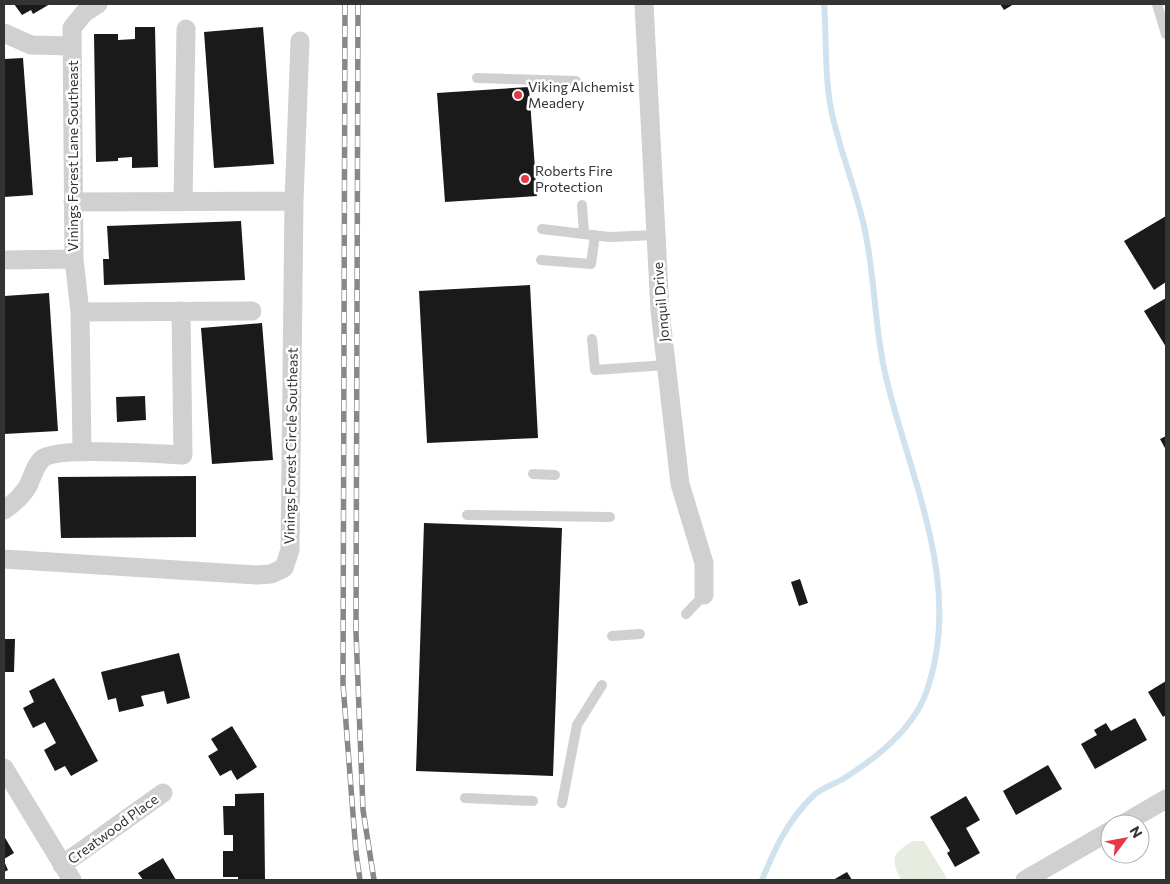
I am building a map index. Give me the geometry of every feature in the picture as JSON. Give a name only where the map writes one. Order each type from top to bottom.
[{"type":"street","name":"Vinings Forest Lane Southeast","points":[[4,260],[74,259],[72,28],[78,19],[98,4]]},
{"type":"street","name":"Jonquil Drive","points":[[644,4],[660,311],[680,484],[704,563],[704,596]]},
{"type":"street","points":[[183,202],[186,29]]},
{"type":"street","name":"Vinings Forest Lane Southeast","points":[[4,33],[31,45],[72,46]]},
{"type":"street","name":"Vinings Forest Circle Southeast","points":[[4,560],[257,575],[271,574],[284,568],[290,550],[294,201],[300,42]]},
{"type":"street","points":[[73,202],[294,201]]},
{"type":"street","points":[[74,259],[80,312],[82,452]]},
{"type":"street","points":[[80,312],[252,310]]},
{"type":"street","points":[[4,510],[20,496],[28,485],[37,465],[44,457],[51,454],[82,452],[183,455],[181,311]]},
{"type":"street","points":[[4,768],[67,873]]},
{"type":"street","name":"Creatwood Place","points":[[67,873],[163,793]]},
{"type":"street","points":[[1140,814],[1166,799]]},
{"type":"street","points":[[1025,880],[1100,837]]},
{"type":"lane","points":[[1157,4],[1166,34]]},
{"type":"lane","points":[[477,78],[576,81]]},
{"type":"lane","points":[[582,205],[584,234]]},
{"type":"lane","points":[[542,229],[595,235],[656,235]]},
{"type":"lane","points":[[541,260],[591,264],[595,235]]},
{"type":"lane","points":[[592,339],[595,370],[666,365]]},
{"type":"lane","points":[[533,474],[555,474]]},
{"type":"lane","points":[[467,515],[610,517]]},
{"type":"lane","points":[[686,614],[704,596]]},
{"type":"lane","points":[[612,636],[640,634]]},
{"type":"lane","points":[[562,803],[577,725],[602,686]]},
{"type":"lane","points":[[465,798],[533,801]]},
{"type":"shaded area","points":[[913,841],[924,841],[948,880],[901,880],[895,867],[895,857],[901,849]]},
{"type":"building","points":[[14,4],[50,4],[33,14],[31,10],[22,15]]},
{"type":"building","points":[[1000,4],[1014,4],[1004,10]]},
{"type":"building","points":[[135,27],[155,27],[158,167],[132,168],[132,157],[118,158],[118,161],[96,162],[94,34],[118,34],[118,40],[135,39]]},
{"type":"building","points":[[263,27],[274,164],[214,168],[204,32]]},
{"type":"building","points":[[23,58],[33,195],[4,197],[4,59]]},
{"type":"building","points":[[529,87],[537,196],[445,202],[437,93]]},
{"type":"building","points":[[1166,216],[1166,282],[1154,290],[1124,241]]},
{"type":"building","points":[[241,221],[245,280],[104,285],[103,259],[109,259],[107,226]]},
{"type":"building","points":[[530,285],[538,438],[427,443],[419,291]]},
{"type":"building","points":[[49,293],[58,431],[4,434],[4,296]]},
{"type":"building","points":[[1166,298],[1166,347],[1144,311]]},
{"type":"building","points":[[262,323],[273,460],[212,464],[201,328]]},
{"type":"building","points":[[145,396],[146,420],[117,422],[116,397]]},
{"type":"building","points":[[1166,436],[1166,450],[1160,439]]},
{"type":"building","points":[[196,476],[196,537],[61,538],[58,477]]},
{"type":"building","points":[[424,523],[562,528],[553,776],[416,771]]},
{"type":"building","points":[[800,579],[808,603],[799,606],[791,582]]},
{"type":"building","points":[[4,639],[15,639],[14,672],[4,672]]},
{"type":"building","points":[[179,653],[190,698],[167,704],[164,691],[141,696],[144,706],[119,712],[116,698],[108,700],[101,672]]},
{"type":"building","points":[[54,678],[98,761],[71,776],[65,766],[55,771],[44,750],[56,743],[45,722],[33,728],[23,708],[34,702],[29,691]]},
{"type":"building","points":[[1166,681],[1166,715],[1163,717],[1148,692]]},
{"type":"building","points":[[1135,718],[1147,740],[1095,769],[1081,744],[1097,735],[1094,730],[1106,723],[1111,731]]},
{"type":"building","points":[[232,726],[257,767],[237,780],[231,770],[220,776],[208,756],[218,750],[211,739]]},
{"type":"building","points":[[1048,765],[1062,789],[1016,815],[1003,791]]},
{"type":"building","points":[[264,793],[265,880],[238,880],[238,877],[223,877],[223,851],[233,851],[233,835],[224,835],[223,806],[235,806],[235,794]]},
{"type":"building","points":[[966,796],[980,820],[966,828],[980,853],[955,867],[947,853],[950,851],[930,817]]},
{"type":"building","points":[[4,836],[14,853],[4,859]]},
{"type":"building","points":[[163,858],[176,880],[143,880],[138,873]]},
{"type":"building","points":[[4,861],[8,870],[4,872]]},
{"type":"building","points":[[847,872],[852,880],[833,880]]},
{"type":"waterway","points":[[762,880],[783,835],[797,814],[814,795],[868,762],[892,742],[912,719],[926,693],[936,652],[939,612],[936,572],[929,532],[881,355],[868,244],[831,109],[826,70],[824,4]]},
{"type":"railway","points":[[345,4],[343,684],[356,853],[360,880]]},
{"type":"railway","points":[[358,4],[356,632],[363,810],[374,880]]},
{"type":"place","name":"Viking Alchemist Meadery","points":[[518,95]]},
{"type":"place","name":"Roberts Fire Protection","points":[[525,179]]}]
